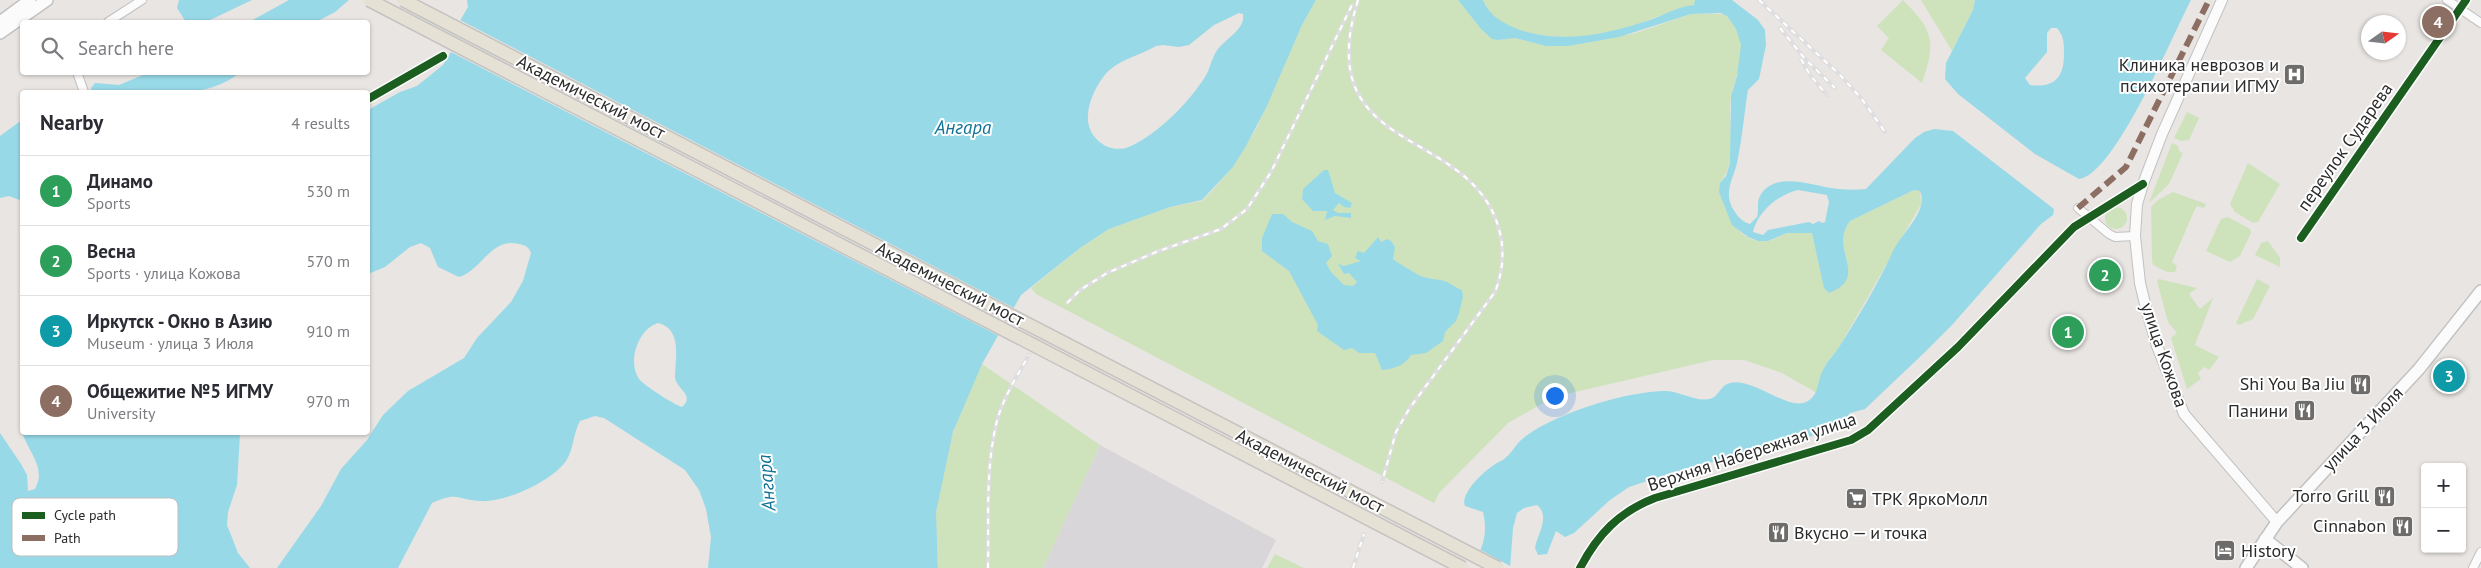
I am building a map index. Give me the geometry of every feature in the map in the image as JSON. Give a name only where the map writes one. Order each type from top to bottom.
[{"type":"main road","points":[[0,22],[30,0]]},
{"type":"main road","name":"Академический мост","points":[[369,0],[1463,568]]},
{"type":"main road","name":"Академический мост","points":[[403,0],[1498,568]]},
{"type":"main road","points":[[0,33],[45,1]]},
{"type":"main road","name":"улица 3 Июля","points":[[2246,568],[2277,522],[2419,369],[2481,291]]},
{"type":"main road","points":[[2265,539],[2302,568]]},
{"type":"street","points":[[111,20],[142,0]]},
{"type":"street","name":"улица Кожова","points":[[2222,0],[2162,134],[2143,184],[2137,204],[2135,236],[2140,283],[2146,308],[2158,346],[2184,414],[2277,522]]},
{"type":"street","points":[[2447,0],[2481,23]]},
{"type":"street","name":"переулок Сударева","points":[[2301,238],[2466,0]]},
{"type":"street","points":[[370,98],[443,56]]},
{"type":"street","points":[[78,75],[83,90]]},
{"type":"street","name":"Верхняя Набережная улица","points":[[1580,568],[1603,531],[1632,508],[1655,498],[1851,440],[1868,430],[1958,347],[2074,227],[2143,184]]},
{"type":"street","points":[[2078,208],[2088,218],[2115,236],[2135,236]]},
{"type":"street","points":[[2473,568],[2481,552]]},
{"type":"shaded area","points":[[1100,445],[1276,540],[1262,568],[1043,568]]},
{"type":"green space","points":[[1316,0],[1458,0],[1481,29],[1498,40],[1515,38],[1546,46],[1568,46],[1636,33],[1691,14],[1725,14],[1738,32],[1741,52],[1740,65],[1731,97],[1731,152],[1726,173],[1720,183],[1728,213],[1746,237],[1766,241],[1788,233],[1812,233],[1816,248],[1848,265],[1843,237],[1850,221],[1914,190],[1920,191],[1921,204],[1838,349],[1824,367],[1817,393],[1782,373],[1744,360],[1713,360],[1554,397],[1508,423],[1439,493],[1434,503],[1036,294],[1031,288],[1080,248],[1109,229],[1170,207],[1202,201],[1211,192],[1233,167],[1257,127],[1302,25]]},
{"type":"green space","points":[[1483,0],[1695,0],[1695,3],[1685,9],[1608,33],[1561,37],[1529,33],[1501,22],[1490,12]]},
{"type":"green space","points":[[1903,0],[1921,20],[1929,38],[1929,57],[1922,83],[1881,50],[1889,38],[1877,26]]},
{"type":"green space","points":[[1921,0],[1975,0],[1973,10],[1952,51]]},
{"type":"green space","points":[[2187,112],[2199,118],[2189,140],[2181,141],[2174,138]]},
{"type":"green space","points":[[2172,143],[2178,146],[2179,151],[2183,153],[2169,184],[2149,203]]},
{"type":"green space","points":[[2248,163],[2280,184],[2258,222],[2253,223],[2235,212],[2230,204]]},
{"type":"green space","points":[[2173,192],[2206,204],[2204,208],[2197,206],[2195,209],[2172,262],[2177,266],[2175,272],[2167,272],[2153,265],[2151,207],[2158,200]]},
{"type":"green space","points":[[2116,207],[2124,210],[2127,218],[2124,226],[2116,229],[2108,226],[2105,218],[2108,210]]},
{"type":"green space","points":[[2228,217],[2250,229],[2251,233],[2240,256],[2230,262],[2206,251],[2221,219]]},
{"type":"green space","points":[[2268,241],[2280,258],[2280,267],[2255,255],[2261,243]]},
{"type":"green space","points":[[2159,279],[2197,288],[2189,294],[2200,309],[2213,298],[2195,345],[2219,357],[2209,370],[2204,367],[2198,373],[2201,379],[2187,389],[2171,338],[2177,333],[2168,322],[2157,281]]},
{"type":"green space","points":[[2257,279],[2270,286],[2253,319],[2239,325],[2236,323]]},
{"type":"green space","points":[[982,364],[1100,445],[1043,568],[938,568],[936,514],[941,475],[959,418]]},
{"type":"green space","points":[[1275,554],[1279,556],[1304,568],[1267,568]]},
{"type":"water","points":[[179,0],[252,0],[210,20],[185,20],[177,8]]},
{"type":"water","points":[[289,0],[349,0],[335,12],[320,20],[253,20]]},
{"type":"water","name":"Ангара","points":[[467,0],[1316,0],[1302,25],[1266,108],[1246,146],[1233,167],[1202,200],[1170,207],[1109,229],[1080,248],[1021,295],[982,364],[953,432],[936,512],[938,568],[708,568],[711,537],[706,509],[699,490],[685,470],[604,418],[595,416],[580,421],[566,461],[559,469],[539,483],[515,494],[490,501],[448,497],[432,503],[398,568],[277,568],[321,506],[341,469],[367,440],[383,415],[408,391],[464,358],[477,338],[511,302],[523,281],[531,253],[525,246],[509,243],[501,245],[467,274],[459,277],[438,267],[430,248],[421,243],[410,247],[385,267],[370,273],[370,109],[400,92],[417,86],[443,65],[451,52],[461,19],[468,7]],"holes":[[[1239,13],[1243,14],[1243,20],[1238,30],[1216,52],[1199,86],[1172,116],[1152,134],[1131,146],[1115,149],[1108,147],[1095,138],[1088,123],[1089,105],[1098,85],[1109,71],[1121,62],[1156,46],[1179,47],[1189,45],[1214,25]],[[658,323],[666,326],[671,331],[676,346],[676,381],[687,399],[682,407],[666,399],[639,379],[634,364],[636,347],[645,332],[651,326]]]},
{"type":"water","points":[[1458,0],[1483,0],[1493,15],[1520,30],[1536,34],[1569,37],[1586,36],[1634,25],[1694,5],[1695,0],[1732,0],[1758,20],[1765,30],[1766,45],[1759,79],[1748,90],[1738,158],[1729,191],[1731,205],[1743,221],[1750,224],[1757,217],[1759,198],[1765,189],[1773,184],[1792,181],[1840,189],[1866,189],[1915,138],[1924,132],[1934,129],[1953,131],[2054,209],[2053,215],[2041,224],[1952,325],[1924,353],[1865,409],[1850,413],[1840,426],[1824,433],[1674,472],[1629,487],[1610,500],[1574,533],[1565,537],[1556,531],[1547,554],[1538,555],[1535,548],[1543,520],[1541,509],[1537,505],[1524,508],[1517,513],[1513,528],[1510,568],[1477,558],[1482,546],[1485,530],[1483,512],[1465,506],[1466,494],[1482,475],[1506,458],[1520,441],[1552,421],[1599,403],[1624,396],[1650,392],[1668,391],[1698,399],[1710,399],[1730,383],[1750,385],[1791,402],[1800,403],[1812,398],[1822,372],[1854,324],[1897,244],[1918,214],[1922,199],[1920,191],[1914,190],[1850,221],[1843,242],[1848,270],[1847,279],[1841,286],[1829,293],[1824,288],[1812,233],[1787,233],[1768,241],[1758,241],[1748,237],[1732,225],[1719,192],[1720,183],[1726,176],[1730,163],[1731,96],[1737,76],[1741,45],[1736,29],[1727,16],[1721,13],[1691,14],[1619,37],[1568,46],[1546,46],[1515,38],[1492,39],[1481,29]],"holes":[[[1798,190],[1827,195],[1829,202],[1825,222],[1819,221],[1813,224],[1809,222],[1768,230],[1763,235],[1753,232],[1759,217],[1770,205],[1783,196]]]},
{"type":"water","points":[[1975,0],[2191,0],[2126,130],[2093,172],[2079,179],[2035,154],[1958,94],[1945,79],[1946,63],[1973,10]],"holes":[[[2051,28],[2057,28],[2062,37],[2064,47],[2064,62],[2060,75],[2051,83],[2038,86],[2030,85],[2025,78],[2047,52],[2047,33]]]},
{"type":"water","points":[[143,75],[236,75],[224,82],[201,90],[92,90],[91,88],[95,83],[119,85]]},
{"type":"water","points":[[20,121],[20,200],[9,196],[0,198],[0,136]]},
{"type":"water","points":[[1324,170],[1328,170],[1335,193],[1352,203],[1350,208],[1344,207],[1339,203],[1333,210],[1338,213],[1351,213],[1351,218],[1335,216],[1325,220],[1327,211],[1313,211],[1302,199],[1303,189]]},
{"type":"water","points":[[1272,214],[1283,214],[1292,222],[1312,231],[1318,241],[1328,244],[1332,256],[1326,263],[1331,272],[1344,285],[1353,286],[1357,282],[1349,273],[1344,274],[1338,264],[1344,266],[1361,261],[1355,258],[1358,251],[1364,253],[1378,237],[1381,242],[1387,239],[1391,241],[1395,247],[1393,259],[1402,265],[1421,276],[1446,282],[1462,290],[1463,297],[1459,313],[1456,321],[1445,332],[1443,341],[1426,353],[1411,355],[1399,366],[1382,370],[1375,353],[1359,353],[1352,348],[1344,350],[1317,331],[1318,325],[1289,271],[1262,251],[1262,238]]},
{"type":"water","points":[[0,433],[27,475],[28,491],[35,489],[39,479],[35,460],[23,435],[240,435],[237,485],[228,512],[227,525],[238,553],[250,568],[0,568]]},
{"type":"pier","points":[[458,19],[1016,309],[1001,337],[449,51]]},
{"type":"pier","points":[[1479,549],[1512,567],[1512,568],[1469,568]]},
{"type":"railway","points":[[1358,0],[1349,51],[1355,88],[1373,114],[1399,134],[1458,171],[1483,195],[1499,229],[1502,253],[1500,276],[1495,292],[1409,409],[1396,432],[1382,482]]},
{"type":"railway","points":[[1759,0],[1840,75],[1861,98],[1885,132]]},
{"type":"railway","points":[[1067,303],[1080,290],[1107,273],[1156,252],[1221,229],[1247,209],[1271,172],[1352,5]]},
{"type":"railway","points":[[1780,28],[1805,59],[1835,88]]},
{"type":"railway","points":[[1801,59],[1810,75],[1827,95]]},
{"type":"railway","points":[[988,568],[988,494],[993,439],[1003,404],[1029,355]]},
{"type":"railway","points":[[1353,568],[1364,534]]},
{"type":"marked path","points":[[2078,208],[2126,167],[2209,0]]},
{"type":"cycle path","points":[[2301,238],[2466,0]]},
{"type":"cycle path","points":[[370,98],[443,56]]},
{"type":"cycle path","points":[[1580,568],[1602,535],[1620,517],[1642,504],[1655,498],[1851,440],[1868,430],[1958,347],[2074,227],[2143,184]]},
{"type":"place","name":"Общежитие №5 ИГМУ","points":[[2438,22]]},
{"type":"place","name":"Клиника неврозов и психотерапии ИГМУ","points":[[2295,75]]},
{"type":"place","name":"Весна","points":[[2105,275]]},
{"type":"place","name":"Динамо","points":[[2068,332]]},
{"type":"place","name":"Иркутск - Окно в Азию","points":[[2449,376]]},
{"type":"place","name":"Shi You Ba Jiu","points":[[2361,384]]},
{"type":"place","name":"Панини","points":[[2304,411]]},
{"type":"place","name":"Torro Grill","points":[[2385,496]]},
{"type":"place","name":"ТРК ЯркоМолл","points":[[1856,499]]},
{"type":"place","name":"Cinnabon","points":[[2402,526]]},
{"type":"place","name":"Вкусно — и точка","points":[[1778,533]]},
{"type":"place","name":"History","points":[[2225,551]]}]
